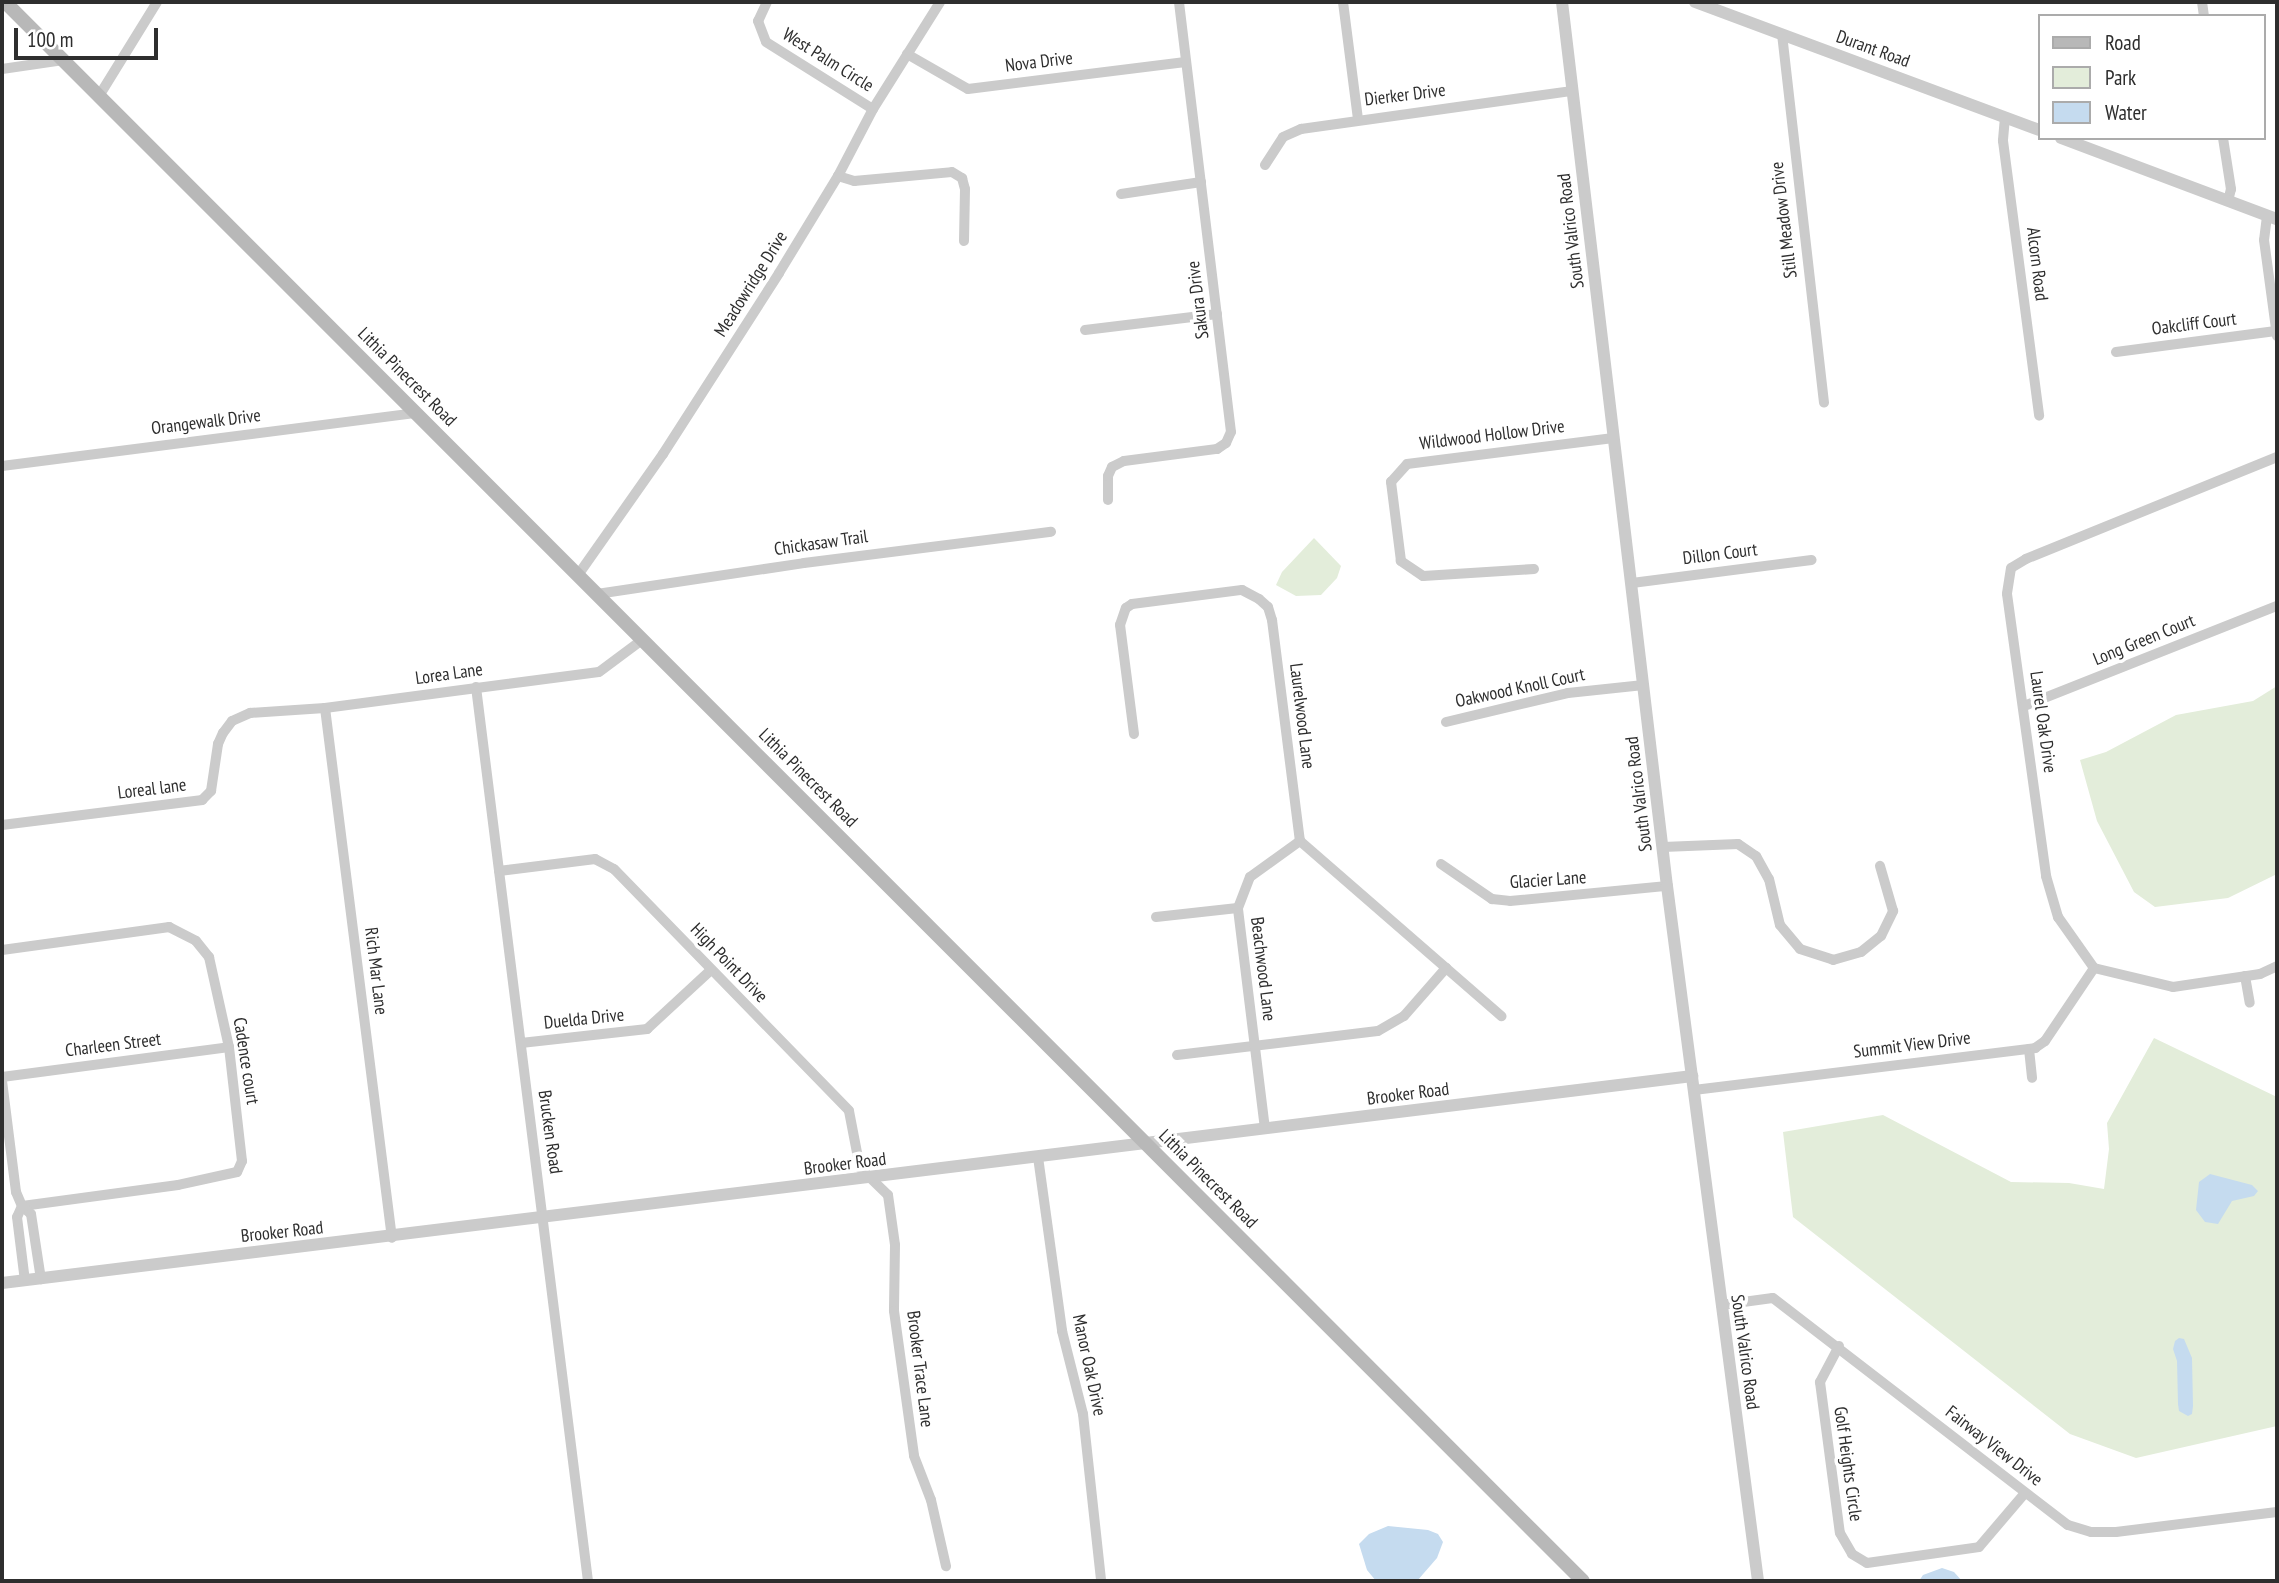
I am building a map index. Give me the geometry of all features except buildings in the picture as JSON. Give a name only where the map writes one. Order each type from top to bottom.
[{"type":"main road","name":"Lithia Pinecrest Road","points":[[5,2],[1583,1581]]},
{"type":"street","points":[[99,96],[157,2]]},
{"type":"street","name":"West Palm Circle","points":[[767,2],[758,21],[766,42],[873,109]]},
{"type":"street","name":"Meadowridge Drive","points":[[578,575],[663,454],[838,176],[873,109],[940,2]]},
{"type":"street","name":"Sakura Drive","points":[[1108,500],[1108,476],[1112,467],[1124,461],[1217,449],[1226,443],[1231,432],[1179,2]]},
{"type":"street","name":"Dierker Drive","points":[[1343,2],[1358,119],[1572,91]]},
{"type":"street","name":"South Valrico Road","points":[[1562,2],[1667,886],[1758,1581]]},
{"type":"street","name":"Durant Road","points":[[1695,2],[2038,130]]},
{"type":"street","name":"Still Meadow Drive","points":[[1782,34],[1824,403]]},
{"type":"street","name":"Nova Drive","points":[[907,54],[968,89],[1185,62]]},
{"type":"street","points":[[2,69],[63,61]]},
{"type":"street","name":"Alcorn Road","points":[[2006,117],[2003,141],[2039,416]]},
{"type":"street","points":[[1265,164],[1283,137],[1301,129],[1358,119]]},
{"type":"street","points":[[2066,140],[2272,218],[2264,240],[2277,336]]},
{"type":"street","points":[[2223,140],[2231,189],[2228,201]]},
{"type":"street","points":[[838,176],[853,181],[952,172],[962,178],[965,189],[964,241]]},
{"type":"street","points":[[1121,194],[1201,182]]},
{"type":"street","points":[[1085,330],[1217,314]]},
{"type":"street","name":"Oakcliff Court","points":[[2116,352],[2276,331]]},
{"type":"street","name":"Orangewalk Drive","points":[[2,466],[415,412]]},
{"type":"street","name":"Wildwood Hollow Drive","points":[[1534,569],[1423,576],[1401,561],[1391,482],[1407,464],[1613,438]]},
{"type":"street","name":"Laurel Oak Drive","points":[[2094,968],[2058,917],[2046,876],[2007,594],[2011,568],[2026,559],[2277,457]]},
{"type":"street","name":"Chickasaw Trail","points":[[597,594],[817,561],[1051,532]]},
{"type":"street","name":"Dillon Court","points":[[1632,583],[1812,561]]},
{"type":"street","name":"Laurelwood Lane","points":[[1134,734],[1120,625],[1126,608],[1132,604],[1242,590],[1254,596],[1268,607],[1272,620],[1300,841]]},
{"type":"street","name":"Long Green Court","points":[[2024,706],[2277,606]]},
{"type":"street","name":"Lorea Lane","points":[[250,713],[325,708],[599,672],[642,640]]},
{"type":"street","name":"Oakwood Knoll Court","points":[[1446,722],[1568,692],[1644,685]]},
{"type":"street","name":"Brucken Road","points":[[477,687],[588,1581]]},
{"type":"street","name":"Rich Mar Lane","points":[[325,708],[392,1238]]},
{"type":"street","name":"Loreal lane","points":[[2,825],[202,800],[211,791],[218,744],[223,733],[232,721],[250,713]]},
{"type":"street","points":[[1300,841],[1501,1016]]},
{"type":"street","name":"Beachwood Lane","points":[[1265,1129],[1238,908],[1250,877],[1300,841]]},
{"type":"street","points":[[1663,847],[1738,844],[1756,856],[1769,879],[1780,925],[1800,949],[1832,960],[1861,952],[1881,936],[1894,911],[1880,866]]},
{"type":"street","name":"High Point Drive","points":[[499,871],[595,859],[614,869],[849,1111],[860,1168],[873,1178]]},
{"type":"street","name":"Glacier Lane","points":[[1441,864],[1492,899],[1510,901],[1667,886]]},
{"type":"street","points":[[1156,917],[1238,908]]},
{"type":"street","name":"Cadence court","points":[[2,950],[169,927],[196,941],[209,957],[229,1047],[242,1161],[237,1172],[177,1185],[22,1206]]},
{"type":"street","points":[[2032,1078],[2029,1049],[2045,1041],[2094,968],[2173,986],[2260,974],[2277,966]]},
{"type":"street","points":[[1177,1055],[1378,1031],[1404,1016],[1446,968]]},
{"type":"street","name":"Duelda Drive","points":[[521,1043],[647,1029],[711,970]]},
{"type":"street","points":[[2245,976],[2250,1003]]},
{"type":"street","name":"Charleen Street","points":[[2,1079],[229,1047]]},
{"type":"street","name":"Summit View Drive","points":[[1694,1090],[2029,1049]]},
{"type":"street","name":"Brooker Road","points":[[2,1283],[392,1238],[1692,1076]]},
{"type":"street","points":[[2,1079],[16,1192],[22,1206],[31,1214],[41,1279]]},
{"type":"street","name":"Manor Oak Drive","points":[[1038,1157],[1062,1331],[1083,1414],[1101,1581]]},
{"type":"street","name":"Brooker Trace Lane","points":[[873,1178],[888,1195],[895,1245],[894,1311],[914,1456],[931,1500],[946,1566]]},
{"type":"street","points":[[22,1206],[17,1217],[25,1281]]},
{"type":"street","points":[[20,1241],[34,1239]]},
{"type":"street","name":"Fairway View Drive","points":[[1721,1305],[1773,1298],[1839,1346],[2068,1525],[2091,1532],[2116,1532],[2277,1512]]},
{"type":"street","name":"Golf Heights Circle","points":[[1839,1346],[1820,1382],[1840,1533],[1852,1554],[1867,1563],[1979,1547],[2025,1493]]},
{"type":"green space","points":[[1314,538],[1341,566],[1337,578],[1321,595],[1296,596],[1276,585],[1282,572]]},
{"type":"green space","points":[[2277,686],[2277,874],[2228,898],[2155,907],[2134,892],[2097,821],[2080,760],[2106,752],[2176,715],[2253,701]]},
{"type":"green space","points":[[2154,1038],[2277,1097],[2277,1426],[2136,1458],[2070,1434],[1793,1217],[1783,1132],[1883,1115],[2011,1182],[2069,1183],[2104,1189],[2109,1149],[2107,1123]]},
{"type":"water","points":[[2210,1174],[2252,1185],[2258,1191],[2254,1196],[2232,1201],[2218,1224],[2205,1222],[2196,1210],[2199,1182]]},
{"type":"water","points":[[2179,1338],[2184,1339],[2192,1358],[2193,1406],[2192,1414],[2188,1416],[2179,1411],[2178,1404],[2177,1361],[2173,1349]]},
{"type":"water","points":[[1388,1526],[1428,1530],[1438,1534],[1443,1542],[1437,1558],[1417,1581],[1376,1581],[1367,1570],[1359,1544],[1369,1534]]},
{"type":"water","points":[[1942,1568],[1954,1572],[1962,1581],[1919,1581],[1923,1575]]}]
